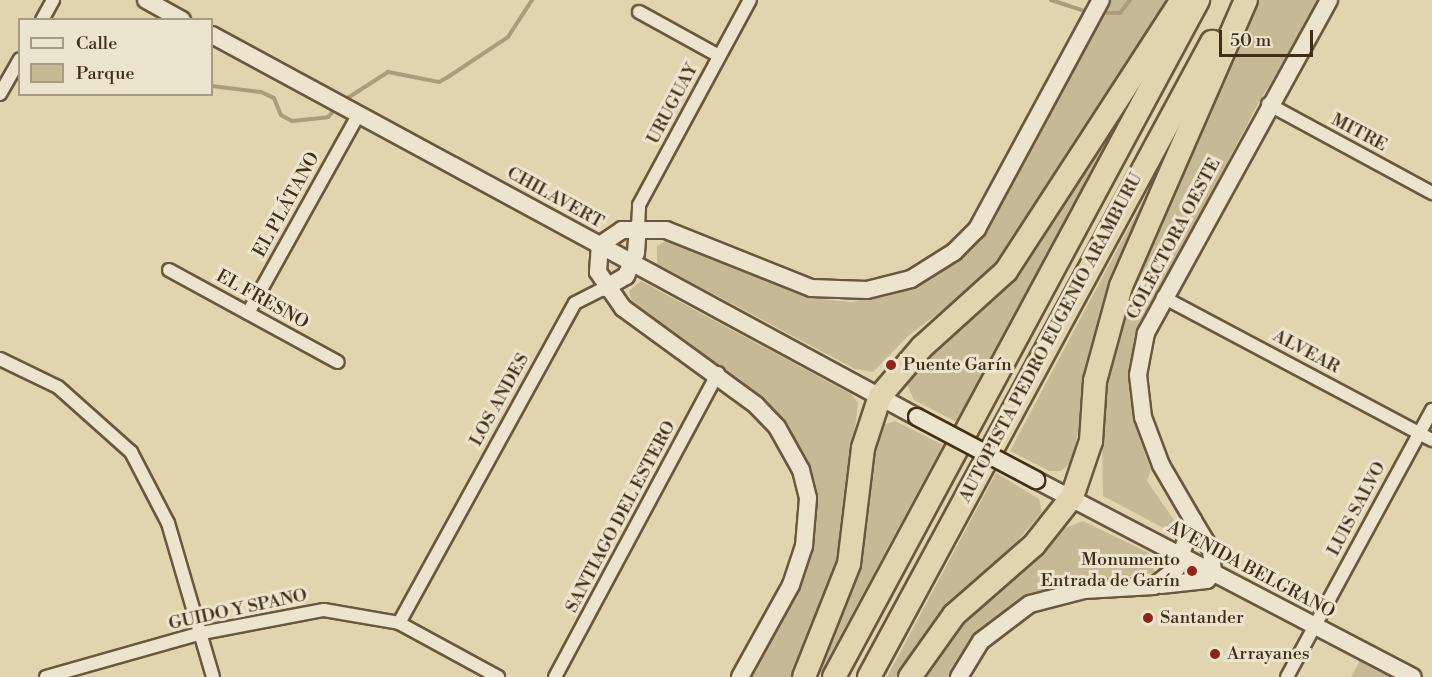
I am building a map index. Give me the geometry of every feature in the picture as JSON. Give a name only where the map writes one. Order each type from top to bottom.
[{"type":"highway","points":[[804,677],[849,564],[863,448],[880,396],[922,347],[1006,271],[1182,0]]},
{"type":"highway","name":"AUTOPISTA PEDRO EUGENIO ARAMBURU","points":[[834,677],[1198,0]]},
{"type":"highway","name":"AUTOPISTA PEDRO EUGENIO ARAMBURU","points":[[869,677],[1234,0]]},
{"type":"highway","points":[[910,677],[954,615],[1034,545],[1072,497],[1091,441],[1095,381],[1121,286],[1246,0]]},
{"type":"street","points":[[43,18],[52,0]]},
{"type":"street","points":[[146,0],[178,18]]},
{"type":"street","name":"URUGUAY","points":[[638,227],[639,205],[750,0]]},
{"type":"street","name":"COLECTORA OESTE","points":[[1213,573],[1211,550],[1161,465],[1140,400],[1141,352],[1162,297],[1268,104],[1329,0]]},
{"type":"street","points":[[740,677],[791,585],[807,519],[801,470],[777,427],[718,373],[643,325],[605,288],[596,258],[600,245],[622,230],[638,227],[685,234],[811,288],[859,291],[911,279],[944,259],[977,229],[1100,2]]},
{"type":"street","points":[[639,12],[719,56]]},
{"type":"street","name":"CHILAVERT","points":[[213,36],[600,245],[631,264],[880,396]]},
{"type":"street","points":[[0,94],[18,62]]},
{"type":"street","name":"MITRE","points":[[1268,104],[1432,193]]},
{"type":"street","name":"EL PLÁTANO","points":[[248,313],[346,107]]},
{"type":"street","points":[[605,288],[617,284],[631,264],[638,227]]},
{"type":"street","name":"EL FRESNO","points":[[169,270],[338,362]]},
{"type":"street","name":"LOS ANDES","points":[[399,623],[575,303],[605,288]]},
{"type":"street","name":"ALVEAR","points":[[1162,297],[1432,440]]},
{"type":"street","points":[[0,358],[58,387],[131,452],[168,523],[213,677]]},
{"type":"street","name":"SANTIAGO DEL ESTERO","points":[[555,677],[718,373]]},
{"type":"street","points":[[880,396],[1072,497]]},
{"type":"street","name":"LUIS SALVO","points":[[1287,677],[1432,410]]},
{"type":"street","name":"AVENIDA BELGRANO","points":[[1072,497],[1413,677]]},
{"type":"street","points":[[1154,586],[1171,577],[1182,557],[1193,520]]},
{"type":"street","points":[[959,677],[981,641],[1030,604],[1084,590],[1206,580],[1213,573]]},
{"type":"street","name":"GUIDO Y SPANO","points":[[46,677],[202,633],[324,610],[399,623],[498,677]]},
{"type":"green space","points":[[1110,0],[1174,0],[986,277],[908,336],[873,372],[855,369],[657,264],[657,246],[669,239],[809,298],[851,302],[914,289],[978,242]]},
{"type":"green space","points":[[1255,0],[1320,0],[1258,104],[1143,323],[1131,380],[1133,420],[1151,470],[1147,481],[1178,526],[1173,533],[1103,496],[1101,373],[1115,315]]},
{"type":"green space","points":[[1133,86],[1127,109],[957,422],[914,400],[905,380],[980,304]]},
{"type":"green space","points":[[1184,124],[1101,314],[1072,462],[1061,471],[1049,471],[1010,451]]},
{"type":"green space","points":[[641,281],[851,394],[858,403],[841,551],[830,599],[797,677],[749,677],[807,564],[817,515],[812,489],[770,411],[691,345],[650,324],[633,308],[629,291]]},
{"type":"green space","points":[[895,421],[943,445],[818,677],[811,677],[871,455],[882,425]]},
{"type":"green space","points":[[996,473],[1039,499],[1042,512],[903,677],[887,677]]},
{"type":"green space","points":[[1083,521],[1149,553],[1155,573],[1090,581],[1023,600],[975,633],[950,677],[916,677],[948,629],[1063,529]]},
{"type":"green space","points":[[1362,657],[1398,677],[1351,677]]},
{"type":"waterway","points":[[343,101],[388,72],[439,82],[508,37],[532,0]]},
{"type":"waterway","points":[[1051,0],[1088,12]]},
{"type":"waterway","points":[[1098,13],[1120,13],[1130,0]]},
{"type":"waterway","points":[[213,86],[261,92],[274,98],[281,115],[292,121],[328,117],[337,107]]},
{"type":"place","name":"Puente Garín","points":[[891,365]]},
{"type":"place","name":"Monumento Entrada de Garín","points":[[1192,571]]},
{"type":"place","name":"Santander","points":[[1148,618]]},
{"type":"place","name":"Arrayanes","points":[[1215,654]]}]
